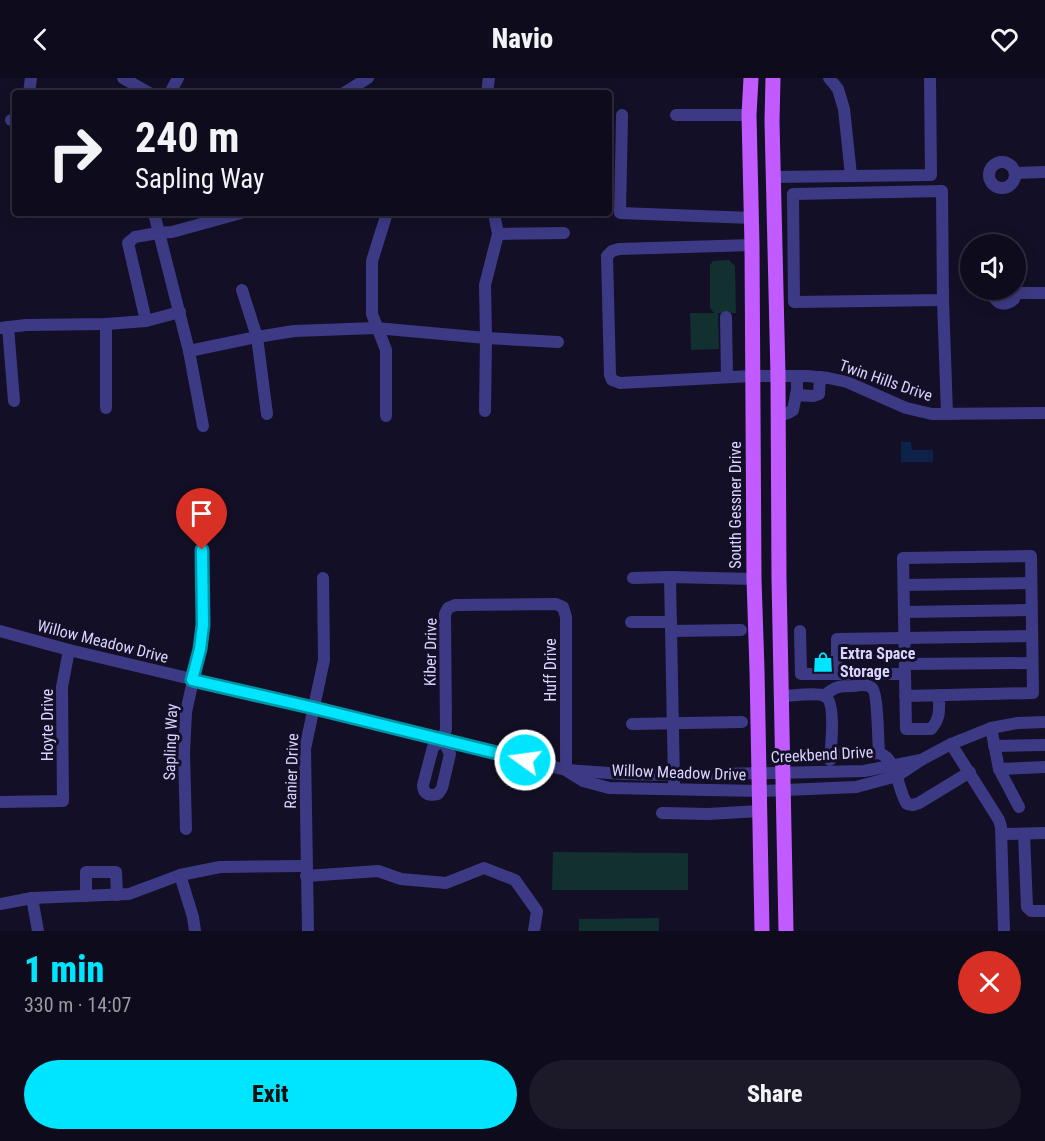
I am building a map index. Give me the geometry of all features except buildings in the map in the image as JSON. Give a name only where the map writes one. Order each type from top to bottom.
[{"type":"main road","name":"South Gessner Drive","points":[[751,78],[749,115],[752,218],[754,579],[762,931]]},
{"type":"main road","points":[[773,78],[786,931]]},
{"type":"main road","points":[[751,196],[774,196]]},
{"type":"main road","points":[[754,579],[779,579]]},
{"type":"street","points":[[123,78],[144,90]]},
{"type":"street","points":[[349,90],[368,78]]},
{"type":"street","points":[[829,78],[838,89],[844,109],[850,175]]},
{"type":"street","points":[[774,177],[931,175],[930,78]]},
{"type":"street","points":[[676,114],[749,115]]},
{"type":"street","points":[[622,115],[620,213],[752,218]]},
{"type":"street","points":[[1015,173],[1045,172]]},
{"type":"street","points":[[943,300],[794,302],[793,194],[942,191],[947,414]]},
{"type":"street","points":[[155,216],[189,351],[203,426]]},
{"type":"street","points":[[146,321],[128,243],[135,237],[172,232],[231,216]]},
{"type":"street","points":[[386,216],[372,261],[372,314],[386,350],[386,416]]},
{"type":"street","points":[[485,411],[485,285],[498,234],[495,216]]},
{"type":"street","points":[[498,234],[564,233]]},
{"type":"street","name":"Twin Hills Drive","points":[[752,245],[612,251],[608,256],[610,375],[612,380],[620,383],[752,376],[820,377],[847,382],[906,408],[932,414],[1045,413]]},
{"type":"street","points":[[242,290],[256,337],[267,414]]},
{"type":"street","points":[[1026,292],[1045,293]]},
{"type":"street","points":[[995,300],[1000,304],[1008,304],[1013,300]]},
{"type":"street","points":[[14,401],[4,328],[26,325],[146,321],[180,312]]},
{"type":"street","points":[[726,317],[728,377]]},
{"type":"street","points":[[106,324],[106,408]]},
{"type":"street","points":[[189,351],[294,331],[376,328],[558,342]]},
{"type":"street","points":[[778,416],[793,410],[797,376]]},
{"type":"street","points":[[796,395],[819,394],[820,377]]},
{"type":"street","name":"Sapling Way","points":[[186,829],[184,753],[186,712],[203,625],[202,550]]},
{"type":"street","points":[[905,696],[939,695],[1033,693],[1031,556],[903,558],[904,585],[904,638],[905,669],[905,696],[906,729],[931,729],[937,723],[939,695]]},
{"type":"street","points":[[670,577],[675,790]]},
{"type":"street","name":"Ranier Drive","points":[[308,931],[304,749],[324,660],[323,578]]},
{"type":"street","points":[[633,578],[754,579]]},
{"type":"street","points":[[904,585],[1031,583]]},
{"type":"street","name":"Kiber Drive","points":[[443,740],[446,729],[445,614],[448,608],[455,605],[556,604],[563,607]]},
{"type":"street","name":"Huff Drive","points":[[563,607],[566,617],[566,770]]},
{"type":"street","points":[[904,612],[1031,610]]},
{"type":"street","points":[[631,622],[741,630]]},
{"type":"street","name":"Willow Meadow Drive","points":[[0,631],[69,650],[566,770],[623,774],[760,774]]},
{"type":"street","points":[[800,631],[801,674],[1032,663]]},
{"type":"street","points":[[837,674],[837,639],[1032,636]]},
{"type":"street","name":"Hoyte Drive","points":[[0,802],[63,801],[62,687],[69,650]]},
{"type":"street","points":[[782,667],[801,667]]},
{"type":"street","points":[[824,696],[835,687],[841,686],[866,685],[874,690],[879,753]]},
{"type":"street","points":[[782,696],[824,696],[829,699],[831,706],[830,772]]},
{"type":"street","points":[[632,724],[742,722]]},
{"type":"street","name":"Creekbend Drive","points":[[760,791],[856,787],[991,728],[1018,723],[1045,722]]},
{"type":"street","points":[[991,728],[999,769],[1019,807]]},
{"type":"street","points":[[951,744],[999,820],[1003,834],[1004,931]]},
{"type":"street","points":[[994,746],[1045,745]]},
{"type":"street","points":[[830,754],[884,754],[894,771],[904,800],[907,804],[913,805],[970,772]]},
{"type":"street","points":[[999,769],[1045,767]]},
{"type":"street","name":"Willow Meadow Drive","points":[[566,770],[583,781],[609,788],[760,791]]},
{"type":"street","name":"Creekbend Drive","points":[[760,774],[894,771]]},
{"type":"street","points":[[662,813],[708,814],[760,811]]},
{"type":"street","points":[[1003,834],[1045,833]]},
{"type":"street","points":[[1024,834],[1026,907],[1031,911],[1045,911]]},
{"type":"street","points":[[0,904],[32,898],[129,894],[180,875],[219,867],[306,871],[378,871],[401,879],[446,883],[484,868],[515,880],[537,911],[534,931]]},
{"type":"street","points":[[86,896],[86,872],[116,872],[117,895]]},
{"type":"street","points":[[180,875],[195,931]]},
{"type":"street","points":[[32,898],[38,931]]},
{"type":"green space","points":[[729,260],[735,266],[736,313],[718,313],[719,349],[691,350],[690,313],[714,313],[710,308],[710,265],[713,261]]},
{"type":"green space","points":[[553,852],[688,853],[688,890],[552,890]]},
{"type":"green space","points":[[659,918],[659,931],[579,931],[579,919]]},
{"type":"water","points":[[901,442],[911,442],[912,450],[933,450],[933,462],[901,462]]},
{"type":"place","name":"Extra Space Storage","points":[[823,662]]},
{"type":"route","points":[[202,550],[203,625],[192,680],[525,760]]}]
